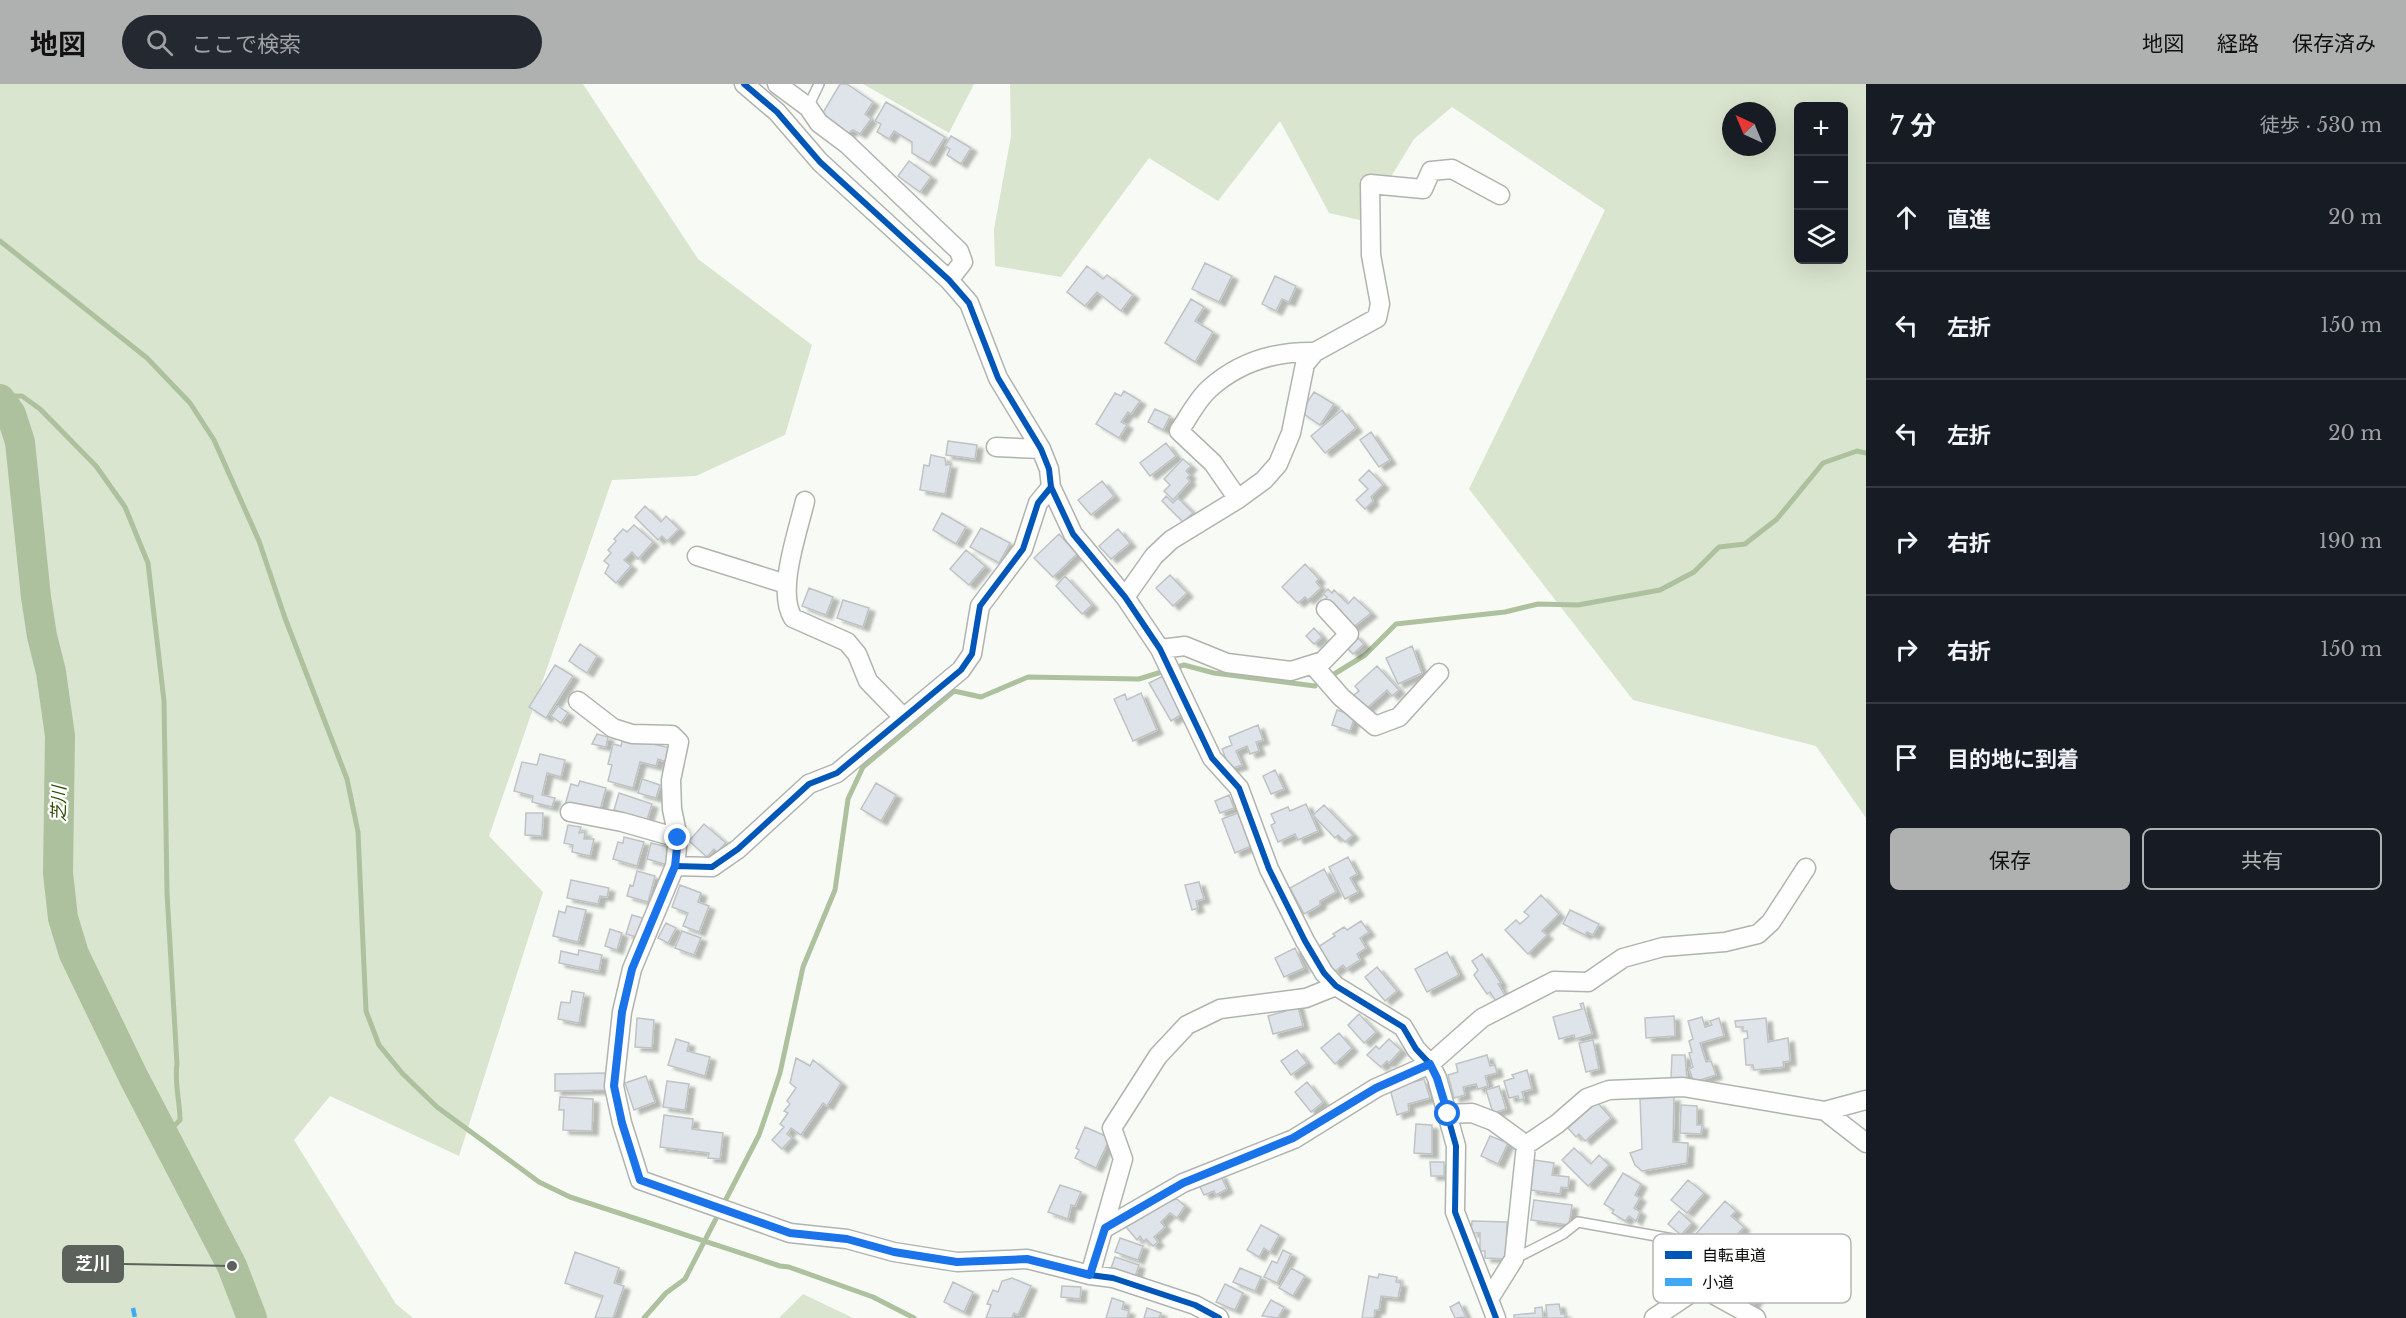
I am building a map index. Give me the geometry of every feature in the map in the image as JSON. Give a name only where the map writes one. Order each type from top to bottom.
[{"type":"street","points":[[744,84],[777,112],[820,162],[949,280],[969,303],[998,378],[1041,448],[1049,469],[1051,487],[1073,534],[1125,597],[1160,649],[1212,758],[1239,788],[1269,869],[1324,973],[1336,986],[1403,1027],[1416,1049],[1430,1064],[1437,1078],[1456,1146],[1455,1212],[1496,1318]]},
{"type":"street","points":[[777,84],[808,107],[819,123],[847,144],[959,251],[963,262],[949,280]]},
{"type":"street","points":[[1125,597],[1154,556],[1171,540],[1238,499],[1264,480],[1278,464],[1291,433],[1305,364],[1315,352],[1377,318],[1380,304],[1371,255],[1370,184],[1423,189],[1431,171],[1452,169],[1500,195]]},
{"type":"street","points":[[1238,499],[1213,463],[1179,431],[1208,390],[1238,369],[1269,356],[1315,352]]},
{"type":"street","points":[[996,447],[1041,448]]},
{"type":"street","points":[[675,866],[712,867],[738,849],[808,784],[837,773],[961,670],[972,654],[980,606],[1023,549],[1038,503],[1051,487]]},
{"type":"street","points":[[805,501],[786,584],[789,612],[793,618],[847,642],[857,654],[868,681],[903,717]]},
{"type":"street","points":[[697,556],[786,584]]},
{"type":"street","points":[[1160,649],[1185,646],[1227,663],[1291,671],[1323,662],[1349,634],[1326,609]]},
{"type":"street","points":[[1313,665],[1341,697],[1375,726],[1399,717],[1439,673]]},
{"type":"street","points":[[578,700],[613,728],[632,734],[672,735],[679,742],[671,780],[672,808],[678,838],[675,866],[632,969],[622,1012],[614,1086],[622,1123],[640,1180],[790,1233],[847,1239],[894,1252],[957,1262],[1027,1259],[1090,1275],[1113,1278],[1185,1302],[1219,1318]]},
{"type":"street","points":[[570,812],[622,822],[678,838]]},
{"type":"street","points":[[1105,1228],[1183,1183],[1293,1138],[1376,1088],[1430,1064],[1482,1018],[1554,981],[1588,982],[1623,958],[1663,947],[1725,942],[1758,934],[1771,922],[1806,867]]},
{"type":"street","points":[[1090,1275],[1123,1159],[1112,1128],[1158,1056],[1187,1025],[1220,1009],[1306,998],[1336,986]]},
{"type":"street","points":[[1526,1144],[1557,1124],[1587,1098],[1609,1090],[1683,1087],[1825,1111],[1866,1100]]},
{"type":"street","points":[[1825,1111],[1866,1143]]},
{"type":"street","points":[[1448,1114],[1472,1113],[1493,1121],[1526,1144]]},
{"type":"street","points":[[1489,1299],[1514,1259],[1526,1144]]},
{"type":"street","points":[[1654,1318],[1676,1303]]},
{"type":"street","points":[[1729,1303],[1756,1318]]},
{"type":"lane","points":[[808,107],[819,84]]},
{"type":"lane","points":[[1514,1259],[1563,1234],[1578,1222],[1653,1235]]},
{"type":"green space","points":[[0,84],[583,84],[698,259],[812,345],[785,435],[696,476],[612,480],[489,836],[543,892],[459,1156],[330,1096],[294,1140],[396,1304],[413,1318],[0,1318]]},
{"type":"green space","points":[[863,84],[974,84],[949,133]]},
{"type":"green space","points":[[1010,84],[1866,84],[1866,818],[1816,746],[1633,700],[1469,489],[1605,210],[1452,107],[1414,139],[1364,221],[1329,213],[1280,121],[1218,201],[1149,158],[1061,277],[995,266],[994,229],[1011,136]]},
{"type":"green space","points":[[803,1294],[853,1318],[779,1318]]},
{"type":"building","points":[[840,84],[847,84],[873,102],[865,114],[871,119],[860,134],[853,130],[847,134],[821,116]]},
{"type":"building","points":[[886,102],[945,137],[929,163],[912,153],[912,142],[894,131],[889,139],[877,132],[881,124],[875,121]]},
{"type":"building","points":[[951,136],[971,148],[961,164],[947,155],[950,149],[945,146]]},
{"type":"building","points":[[909,161],[931,177],[920,192],[898,176]]},
{"type":"building","points":[[1205,263],[1232,276],[1219,302],[1192,289]]},
{"type":"building","points":[[1087,266],[1103,279],[1107,275],[1133,295],[1121,311],[1097,292],[1085,306],[1067,292]]},
{"type":"building","points":[[1275,276],[1296,286],[1289,302],[1282,299],[1276,311],[1262,304]]},
{"type":"building","points":[[1191,299],[1204,307],[1195,321],[1213,332],[1195,362],[1165,343]]},
{"type":"building","points":[[1124,391],[1140,401],[1131,414],[1128,412],[1121,422],[1127,425],[1119,438],[1096,424],[1115,393],[1121,396]]},
{"type":"building","points":[[1314,392],[1334,404],[1320,425],[1301,412]]},
{"type":"building","points":[[1155,409],[1170,416],[1163,430],[1148,422]]},
{"type":"building","points":[[1342,410],[1356,428],[1325,453],[1311,436]]},
{"type":"building","points":[[1371,432],[1390,460],[1379,467],[1360,440]]},
{"type":"building","points":[[948,441],[977,445],[975,459],[946,455]]},
{"type":"building","points":[[1166,443],[1176,456],[1150,476],[1140,463]]},
{"type":"building","points":[[931,455],[945,458],[946,465],[951,464],[945,494],[920,490],[924,465],[929,466]]},
{"type":"building","points":[[1183,459],[1191,466],[1186,471],[1190,475],[1187,478],[1190,481],[1173,500],[1164,491],[1170,485],[1164,479]]},
{"type":"building","points":[[1369,470],[1383,485],[1371,497],[1373,501],[1365,509],[1356,500],[1368,489],[1359,480]]},
{"type":"building","points":[[1102,481],[1114,496],[1091,515],[1078,500]]},
{"type":"building","points":[[1166,496],[1173,503],[1178,498],[1193,513],[1183,522],[1162,501]]},
{"type":"building","points":[[645,506],[661,522],[666,516],[679,529],[667,541],[662,536],[658,540],[635,517]]},
{"type":"building","points":[[942,513],[966,527],[956,544],[933,530]]},
{"type":"building","points":[[634,525],[653,542],[638,559],[632,552],[624,560],[631,566],[616,583],[605,573],[609,565],[604,561],[611,553],[608,550],[616,541],[614,539],[623,529],[627,532]]},
{"type":"building","points":[[981,528],[1010,543],[999,563],[970,547]]},
{"type":"building","points":[[1118,529],[1130,543],[1111,559],[1099,546]]},
{"type":"building","points":[[1059,534],[1077,554],[1053,577],[1034,558]]},
{"type":"building","points":[[966,550],[985,566],[969,585],[950,569]]},
{"type":"building","points":[[1305,564],[1319,579],[1316,582],[1321,588],[1308,600],[1305,597],[1298,603],[1282,587]]},
{"type":"building","points":[[1170,575],[1187,593],[1173,606],[1156,588]]},
{"type":"building","points":[[1065,576],[1092,605],[1082,614],[1056,586]]},
{"type":"building","points":[[809,588],[833,597],[826,615],[802,606]]},
{"type":"building","points":[[1328,589],[1332,593],[1334,590],[1348,604],[1354,597],[1371,613],[1351,629],[1323,601],[1327,597],[1323,594]]},
{"type":"building","points":[[843,600],[869,608],[863,627],[837,618]]},
{"type":"building","points":[[1314,628],[1322,637],[1314,644],[1306,636]]},
{"type":"building","points":[[1354,634],[1364,644],[1353,654],[1344,645]]},
{"type":"building","points":[[580,644],[597,656],[587,673],[569,661]]},
{"type":"building","points":[[1412,646],[1422,673],[1398,684],[1386,658]]},
{"type":"building","points":[[555,665],[573,676],[546,718],[529,707]]},
{"type":"building","points":[[1377,666],[1399,690],[1392,696],[1387,690],[1364,711],[1351,697],[1359,691],[1355,686]]},
{"type":"building","points":[[1163,676],[1184,713],[1171,721],[1149,683]]},
{"type":"building","points":[[1141,693],[1157,730],[1133,741],[1114,699],[1125,694],[1127,700]]},
{"type":"building","points":[[558,706],[568,713],[561,723],[551,716]]},
{"type":"building","points":[[1337,710],[1355,716],[1350,731],[1332,725]]},
{"type":"building","points":[[1258,725],[1263,740],[1256,742],[1259,751],[1250,754],[1247,746],[1236,751],[1242,765],[1230,769],[1222,749],[1232,745],[1229,737]]},
{"type":"building","points":[[597,734],[608,737],[606,747],[592,744]]},
{"type":"building","points":[[623,737],[670,748],[666,762],[658,759],[656,766],[640,762],[633,788],[608,781],[612,765],[608,764],[613,744],[621,746]]},
{"type":"building","points":[[540,754],[565,760],[561,777],[547,773],[542,795],[555,798],[552,807],[532,802],[533,796],[514,791],[522,762],[537,765]]},
{"type":"building","points":[[1275,770],[1284,789],[1271,794],[1263,776]]},
{"type":"building","points":[[642,779],[660,785],[656,798],[638,793]]},
{"type":"building","points":[[580,781],[606,788],[599,814],[565,805],[571,784],[578,786]]},
{"type":"building","points":[[876,783],[896,795],[881,821],[861,809]]},
{"type":"building","points":[[619,793],[652,804],[645,826],[625,820],[627,814],[614,810]]},
{"type":"building","points":[[1229,795],[1234,808],[1220,813],[1215,801]]},
{"type":"building","points":[[1306,804],[1318,831],[1298,840],[1295,834],[1278,842],[1271,825],[1275,823],[1271,814],[1288,807],[1290,811]]},
{"type":"building","points":[[1324,805],[1353,835],[1345,842],[1338,835],[1335,838],[1313,815]]},
{"type":"building","points":[[526,813],[543,813],[542,836],[525,835]]},
{"type":"building","points":[[1238,813],[1251,846],[1235,853],[1222,819]]},
{"type":"building","points":[[704,824],[726,843],[717,852],[714,849],[707,857],[689,841]]},
{"type":"building","points":[[568,825],[581,827],[579,833],[585,832],[584,839],[594,839],[590,856],[572,852],[573,845],[564,843]]},
{"type":"building","points":[[624,837],[644,842],[637,866],[613,859],[618,842],[623,843]]},
{"type":"building","points":[[651,843],[673,848],[668,865],[647,859]]},
{"type":"building","points":[[1348,857],[1357,874],[1350,878],[1358,892],[1345,899],[1329,867]]},
{"type":"building","points":[[1324,869],[1336,892],[1304,914],[1290,888]]},
{"type":"building","points":[[637,871],[655,876],[648,902],[627,896],[630,885],[633,886]]},
{"type":"building","points":[[571,880],[609,888],[607,897],[600,896],[598,904],[567,898]]},
{"type":"building","points":[[1199,882],[1204,899],[1196,901],[1198,908],[1192,910],[1185,885]]},
{"type":"building","points":[[680,885],[701,893],[698,902],[709,906],[699,932],[683,926],[688,913],[672,907]]},
{"type":"building","points":[[1541,895],[1559,914],[1542,931],[1547,935],[1528,954],[1505,930],[1516,920],[1520,924],[1529,916],[1524,912]]},
{"type":"building","points":[[567,906],[586,910],[578,942],[553,936],[559,911],[565,913]]},
{"type":"building","points":[[1570,910],[1599,924],[1593,935],[1587,932],[1585,935],[1563,924]]},
{"type":"building","points":[[632,915],[646,919],[640,938],[626,934]]},
{"type":"building","points":[[1361,921],[1369,932],[1360,938],[1366,948],[1357,954],[1360,960],[1346,969],[1343,965],[1334,972],[1318,947],[1344,927],[1347,930]]},
{"type":"building","points":[[666,923],[676,928],[668,943],[658,938]]},
{"type":"building","points":[[610,929],[622,933],[617,950],[605,946]]},
{"type":"building","points":[[682,931],[701,938],[694,955],[675,948]]},
{"type":"building","points":[[1295,948],[1304,968],[1284,977],[1275,958]]},
{"type":"building","points":[[579,950],[602,955],[599,971],[559,963],[561,951],[578,955]]},
{"type":"building","points":[[1447,952],[1459,975],[1427,992],[1415,969]]},
{"type":"building","points":[[1482,954],[1501,983],[1498,984],[1505,995],[1496,1001],[1490,992],[1487,994],[1474,975],[1478,970],[1472,961]]},
{"type":"building","points":[[1377,967],[1397,991],[1385,1001],[1365,977]]},
{"type":"building","points":[[572,991],[584,993],[579,1023],[558,1019],[561,1002],[570,1003]]},
{"type":"building","points":[[1297,1003],[1303,1026],[1273,1034],[1268,1016],[1286,1011],[1285,1007]]},
{"type":"building","points":[[1583,1003],[1592,1034],[1575,1039],[1574,1035],[1559,1039],[1553,1017],[1582,1009],[1580,1004]]},
{"type":"building","points":[[1359,1014],[1376,1032],[1364,1043],[1348,1025]]},
{"type":"building","points":[[1674,1016],[1675,1036],[1646,1038],[1645,1018]]},
{"type":"building","points":[[1702,1017],[1705,1027],[1712,1025],[1710,1021],[1719,1018],[1724,1036],[1700,1043],[1706,1062],[1711,1061],[1716,1075],[1694,1082],[1689,1069],[1693,1067],[1689,1053],[1692,1052],[1689,1041],[1693,1039],[1688,1021]]},
{"type":"building","points":[[637,1018],[654,1020],[652,1048],[635,1047]]},
{"type":"building","points":[[1766,1018],[1768,1042],[1788,1038],[1790,1061],[1783,1062],[1784,1067],[1754,1070],[1753,1065],[1746,1065],[1744,1039],[1748,1038],[1747,1031],[1743,1031],[1743,1027],[1736,1027],[1735,1021]]},
{"type":"building","points":[[1339,1033],[1352,1048],[1335,1064],[1321,1048]]},
{"type":"building","points":[[676,1039],[689,1043],[687,1051],[710,1057],[705,1076],[668,1065]]},
{"type":"building","points":[[1389,1039],[1401,1050],[1389,1063],[1387,1061],[1381,1067],[1367,1055],[1376,1046],[1379,1049]]},
{"type":"building","points":[[1593,1040],[1599,1069],[1586,1072],[1579,1043]]},
{"type":"building","points":[[1297,1050],[1307,1063],[1291,1075],[1281,1061]]},
{"type":"building","points":[[1487,1055],[1490,1066],[1495,1065],[1497,1073],[1485,1076],[1488,1086],[1478,1089],[1476,1084],[1463,1087],[1465,1095],[1454,1098],[1448,1075],[1458,1072],[1456,1064]]},
{"type":"building","points":[[1672,1055],[1685,1055],[1687,1080],[1671,1080]]},
{"type":"building","points":[[796,1058],[810,1066],[813,1060],[841,1083],[827,1106],[823,1103],[801,1135],[791,1128],[787,1134],[792,1138],[782,1149],[772,1140],[784,1127],[780,1124],[788,1113],[784,1111],[790,1104],[787,1101],[796,1088],[790,1083]]},
{"type":"building","points":[[1527,1070],[1532,1089],[1522,1092],[1524,1099],[1519,1100],[1518,1096],[1509,1098],[1504,1081],[1514,1078],[1512,1075]]},
{"type":"building","points":[[607,1073],[607,1090],[555,1091],[555,1074]]},
{"type":"building","points":[[646,1076],[655,1102],[634,1110],[625,1083]]},
{"type":"building","points":[[1424,1079],[1430,1098],[1408,1104],[1409,1111],[1397,1115],[1390,1089]]},
{"type":"building","points":[[667,1081],[689,1084],[685,1110],[663,1107]]},
{"type":"building","points":[[1307,1082],[1323,1102],[1311,1112],[1295,1092]]},
{"type":"building","points":[[1499,1086],[1506,1109],[1493,1113],[1486,1090]]},
{"type":"building","points":[[560,1097],[593,1099],[592,1131],[563,1130],[564,1110],[559,1110]]},
{"type":"building","points":[[1674,1097],[1673,1142],[1688,1143],[1687,1163],[1642,1171],[1635,1165],[1630,1153],[1642,1149],[1640,1099]]},
{"type":"building","points":[[1597,1102],[1611,1118],[1585,1141],[1579,1134],[1576,1137],[1568,1128]]},
{"type":"building","points":[[1681,1105],[1697,1106],[1697,1125],[1702,1125],[1701,1134],[1680,1133]]},
{"type":"building","points":[[664,1115],[693,1119],[692,1129],[723,1133],[720,1159],[708,1158],[709,1153],[660,1147]]},
{"type":"building","points":[[1416,1124],[1432,1125],[1432,1154],[1414,1153]]},
{"type":"building","points":[[1085,1127],[1110,1138],[1096,1168],[1075,1158],[1079,1150],[1076,1148]]},
{"type":"building","points":[[1490,1136],[1508,1143],[1498,1164],[1481,1156]]},
{"type":"building","points":[[1574,1148],[1591,1164],[1599,1155],[1609,1165],[1588,1186],[1562,1160]]},
{"type":"building","points":[[1534,1160],[1554,1163],[1552,1175],[1569,1177],[1568,1188],[1561,1187],[1560,1194],[1530,1190]]},
{"type":"building","points":[[1430,1162],[1444,1162],[1444,1176],[1431,1176]]},
{"type":"building","points":[[1623,1173],[1641,1184],[1635,1195],[1640,1198],[1634,1208],[1640,1212],[1636,1221],[1629,1216],[1625,1221],[1612,1213],[1614,1210],[1604,1204]]},
{"type":"building","points":[[1220,1174],[1227,1189],[1216,1195],[1214,1191],[1204,1195],[1199,1185]]},
{"type":"building","points":[[1688,1180],[1704,1193],[1687,1213],[1671,1200]]},
{"type":"building","points":[[1060,1185],[1081,1192],[1075,1206],[1071,1205],[1068,1219],[1048,1212]]},
{"type":"building","points":[[1177,1199],[1185,1206],[1177,1218],[1170,1213],[1161,1222],[1165,1227],[1154,1237],[1158,1242],[1153,1246],[1146,1239],[1144,1242],[1140,1236],[1137,1240],[1126,1227],[1139,1213],[1142,1218],[1157,1204]]},
{"type":"building","points":[[1534,1200],[1572,1205],[1569,1225],[1531,1220]]},
{"type":"building","points":[[1725,1201],[1736,1211],[1731,1216],[1744,1227],[1738,1234],[1696,1234]]},
{"type":"building","points":[[1679,1211],[1692,1223],[1682,1234],[1668,1224]]},
{"type":"building","points":[[1472,1221],[1507,1222],[1506,1259],[1485,1258],[1485,1251],[1480,1251],[1480,1233],[1471,1233]]},
{"type":"building","points":[[1261,1225],[1279,1235],[1270,1252],[1264,1248],[1259,1257],[1247,1250]]},
{"type":"building","points":[[1120,1238],[1143,1246],[1138,1260],[1115,1252]]},
{"type":"building","points":[[1283,1250],[1291,1254],[1277,1283],[1264,1277],[1272,1261],[1277,1263]]},
{"type":"building","points":[[575,1252],[619,1268],[614,1283],[624,1286],[613,1318],[595,1318],[603,1296],[565,1283]]},
{"type":"building","points":[[1115,1257],[1139,1265],[1134,1280],[1110,1271]]},
{"type":"building","points":[[1240,1268],[1261,1277],[1255,1291],[1233,1282]]},
{"type":"building","points":[[1291,1268],[1305,1276],[1293,1296],[1279,1288]]},
{"type":"building","points":[[1379,1274],[1397,1277],[1396,1282],[1401,1283],[1398,1298],[1381,1296],[1379,1310],[1375,1310],[1374,1318],[1362,1318],[1369,1276],[1378,1278]]},
{"type":"building","points":[[1012,1278],[1031,1286],[1018,1315],[1014,1313],[1012,1318],[986,1318],[991,1305],[987,1304],[993,1290],[998,1292],[1002,1281]]},
{"type":"building","points":[[953,1282],[973,1292],[964,1312],[944,1302]]},
{"type":"building","points":[[1225,1284],[1243,1293],[1235,1310],[1216,1302]]},
{"type":"building","points":[[1062,1286],[1081,1287],[1080,1299],[1061,1297]]},
{"type":"building","points":[[1112,1298],[1124,1302],[1122,1309],[1129,1311],[1127,1318],[1106,1318]]},
{"type":"building","points":[[1271,1300],[1284,1307],[1278,1318],[1262,1316]]},
{"type":"building","points":[[1459,1302],[1466,1317],[1455,1318],[1450,1307]]},
{"type":"building","points":[[1743,1303],[1754,1303],[1751,1308]]},
{"type":"building","points":[[1559,1304],[1561,1314],[1565,1314],[1565,1318],[1514,1318],[1514,1315],[1535,1313],[1535,1308],[1542,1307],[1543,1317],[1547,1317],[1546,1305]]},
{"type":"building","points":[[1147,1308],[1161,1313],[1159,1318],[1144,1318]]},
{"type":"waterway","points":[[0,241],[147,358],[190,403],[214,440],[259,541],[285,618],[347,779],[358,832],[366,1011],[379,1045],[402,1073],[437,1107],[539,1182],[570,1197],[789,1267],[873,1297],[914,1318]]},
{"type":"waterway","points":[[0,396],[22,396],[40,409],[96,466],[125,507],[148,563],[164,701],[167,893],[180,1120],[165,1135]]},
{"type":"waterway","name":"芝川","points":[[0,399],[11,414],[20,442],[36,597],[51,672],[60,736],[58,873],[63,918],[74,954],[134,1078],[232,1266],[252,1318]]},
{"type":"waterway","points":[[1331,676],[1365,655],[1396,624],[1505,612],[1538,604],[1578,605],[1660,590],[1694,572],[1719,547],[1745,544],[1777,519],[1823,463],[1857,451],[1866,453]]},
{"type":"waterway","points":[[644,1318],[666,1293],[685,1279],[759,1135],[780,1073],[803,967],[835,890],[848,799],[863,767],[954,691],[981,697],[1028,677],[1139,679],[1184,665],[1214,673],[1315,686]]},
{"type":"marked path","points":[[133,1308],[135,1318]]},
{"type":"cycle path","points":[[744,84],[777,112],[820,162],[949,280],[969,303],[998,378],[1041,449],[1049,469],[1051,487],[1073,534],[1125,597],[1160,649],[1212,758],[1239,788],[1269,869],[1305,941],[1324,973],[1336,986],[1403,1027],[1416,1049],[1430,1064],[1437,1078],[1456,1146],[1455,1212],[1496,1318]]},
{"type":"cycle path","points":[[1051,487],[1038,503],[1023,549],[980,606],[972,654],[961,670],[837,773],[809,784],[738,849],[712,867],[675,866],[632,969],[622,1012],[614,1086],[622,1123],[640,1180],[790,1233],[847,1239],[894,1252],[957,1262],[1027,1259],[1090,1275],[1113,1278],[1195,1305],[1219,1318]]},
{"type":"place","name":"芝川","points":[[232,1266]]},
{"type":"route","points":[[678,838],[675,866],[632,969],[622,1012],[614,1086],[622,1123],[640,1180],[790,1233],[847,1239],[894,1252],[957,1262],[1027,1259],[1090,1275],[1105,1228],[1183,1183],[1293,1138],[1390,1081],[1430,1064],[1437,1078],[1448,1114]]}]
